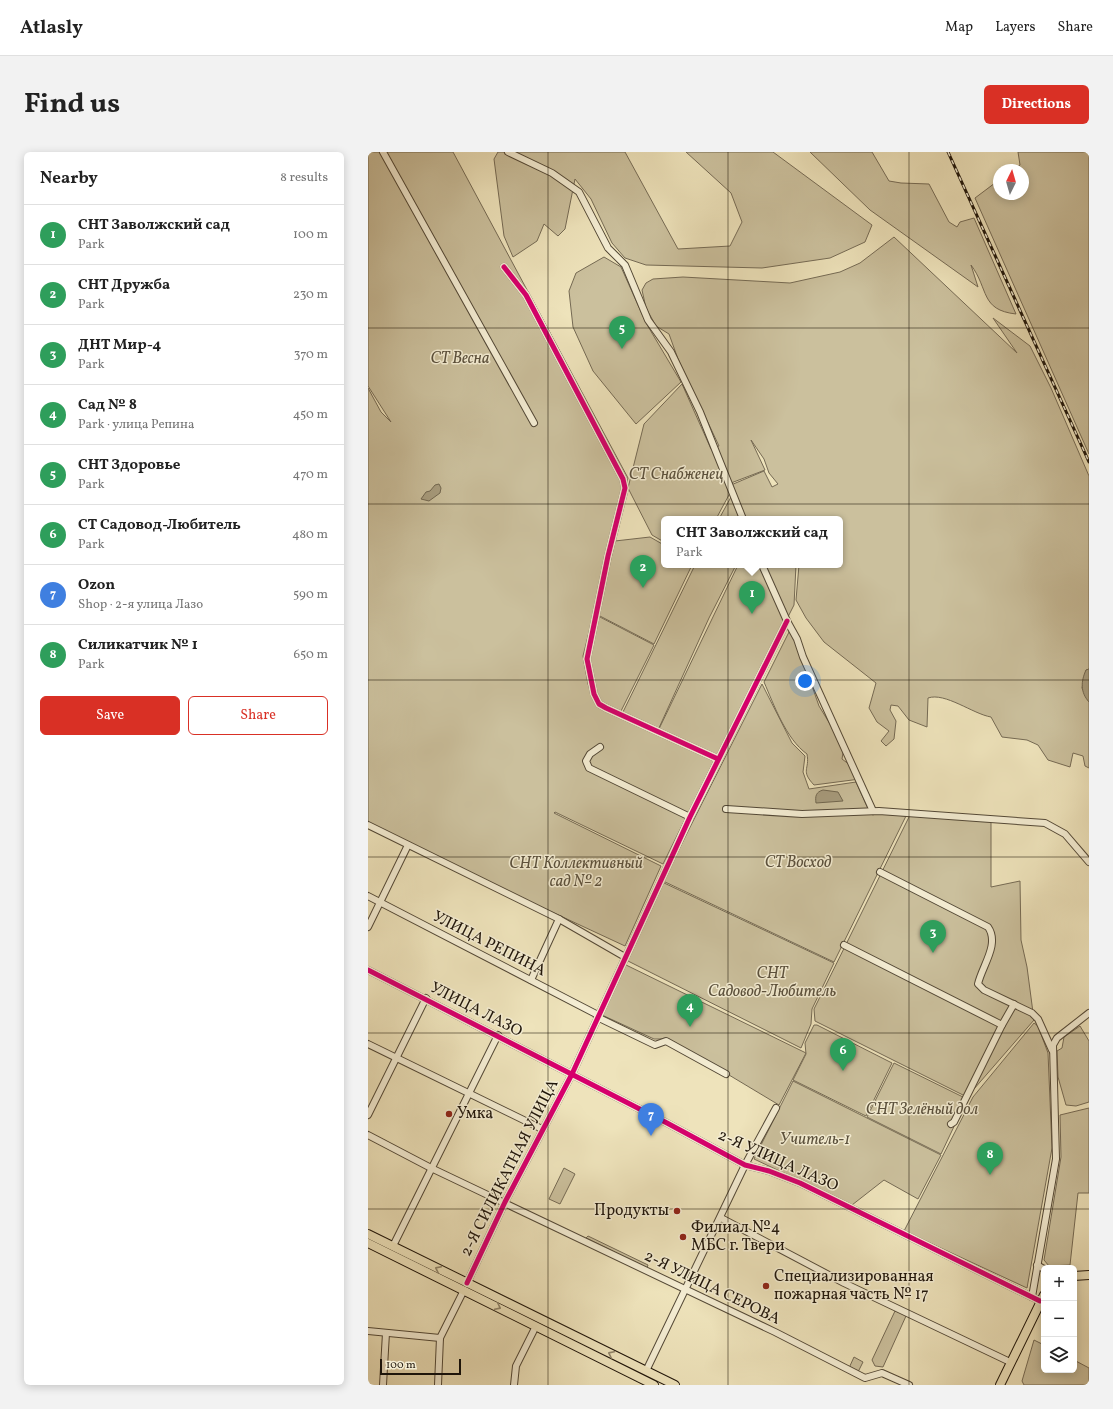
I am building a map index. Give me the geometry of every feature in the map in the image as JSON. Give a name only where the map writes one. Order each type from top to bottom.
[{"type":"main road","points":[[368,1234],[393,1246],[536,1326],[640,1380],[654,1385]]},
{"type":"main road","points":[[368,1243],[465,1286],[675,1385]]},
{"type":"main road","points":[[1077,1276],[1089,1275]]},
{"type":"main road","points":[[1000,1385],[1041,1300]]},
{"type":"main road","points":[[640,1380],[650,1373]]},
{"type":"street","points":[[383,152],[534,423]]},
{"type":"street","points":[[508,152],[552,174],[578,192],[608,248],[625,265],[648,320],[671,352],[700,412],[742,516]]},
{"type":"street","points":[[504,267],[526,295],[623,479],[625,488],[587,659],[594,694],[599,704],[606,708],[718,759]]},
{"type":"street","points":[[763,568],[787,621],[797,639],[803,657],[873,811]]},
{"type":"street","name":"2-Я СИЛИКАТНАЯ УЛИЦА","points":[[438,1385],[440,1338],[505,1202],[572,1074],[690,817],[787,621]]},
{"type":"street","points":[[600,747],[590,754],[586,761],[588,768],[690,817]]},
{"type":"street","points":[[726,809],[802,814],[873,811],[1045,823],[1065,834],[1089,862]]},
{"type":"street","points":[[368,825],[559,920],[625,957]]},
{"type":"street","points":[[368,927],[408,845]]},
{"type":"street","points":[[880,872],[988,927],[992,932],[993,939],[989,955],[978,984],[984,990],[1032,1013],[1038,1019],[1052,1051]]},
{"type":"street","name":"УЛИЦА РЕПИНА","points":[[368,896],[655,1045],[666,1041],[726,1074]]},
{"type":"street","points":[[531,980],[559,920]]},
{"type":"street","points":[[844,945],[1002,1026]]},
{"type":"street","name":"УЛИЦА ЛАЗО","points":[[368,970],[426,998],[572,1074]]},
{"type":"street","points":[[368,1115],[426,998]]},
{"type":"street","points":[[951,1124],[954,1122],[1014,1004]]},
{"type":"street","points":[[1032,1297],[1056,1159],[1053,1045],[1057,1038],[1089,1013]]},
{"type":"street","points":[[393,1246],[498,1036]]},
{"type":"street","points":[[368,1044],[542,1129]]},
{"type":"street","name":"2-Я УЛИЦА ЛАЗО","points":[[572,1074],[745,1165],[769,1171],[800,1183],[1032,1297],[1041,1298]]},
{"type":"street","points":[[650,1373],[686,1290],[745,1165],[776,1108]]},
{"type":"street","name":"2-Я УЛИЦА СЕРОВА","points":[[368,1135],[431,1168],[784,1336],[865,1378],[882,1373],[909,1385]]},
{"type":"street","points":[[721,1218],[856,1289],[1010,1362]]},
{"type":"street","points":[[1037,1265],[1041,1267]]},
{"type":"street","points":[[514,1385],[516,1366],[536,1326]]},
{"type":"street","points":[[368,1331],[440,1338]]},
{"type":"street","points":[[383,1385],[386,1333]]},
{"type":"green space","points":[[368,152],[453,152],[628,478],[583,656],[588,684],[596,705],[714,761],[663,864],[555,812],[554,813],[661,866],[625,946],[511,893],[368,822],[368,388],[381,412],[391,422],[368,386]]},
{"type":"green space","points":[[498,152],[625,152],[678,249],[730,246],[742,222],[731,193],[686,152],[773,152],[872,225],[865,242],[830,258],[762,268],[646,265],[625,258],[612,243],[591,199],[575,179],[565,229],[558,236],[544,224],[537,241],[513,257],[504,236],[494,159]]},
{"type":"green space","points":[[810,152],[872,152],[889,181],[929,184],[949,222],[957,227],[960,222],[974,218],[1016,314],[1004,312],[996,308],[991,303],[971,265],[978,287],[870,210]]},
{"type":"green space","points":[[1018,152],[1089,152],[1089,454],[975,198],[993,184],[993,200],[1029,200],[1029,164],[1020,164]]},
{"type":"green space","name":"СТ Снабженец","points":[[894,237],[1017,353],[993,318],[1030,346],[1051,388],[1089,476],[1089,669],[1086,670],[1082,688],[1089,702],[1089,768],[1085,766],[1083,756],[1073,753],[1070,767],[1048,760],[1038,745],[1027,740],[1002,737],[991,717],[951,701],[935,697],[928,698],[927,727],[909,720],[898,706],[891,705],[890,710],[896,721],[894,739],[886,746],[881,741],[889,731],[877,722],[869,708],[876,683],[824,642],[806,618],[796,600],[799,568],[843,568],[843,516],[742,516],[730,493],[718,516],[661,516],[661,540],[652,535],[628,488],[644,424],[682,384],[711,449],[719,446],[678,359],[669,334],[656,326],[646,308],[642,290],[646,283],[653,279],[683,277],[790,283],[840,272],[860,263]],"holes":[[[751,440],[764,459],[769,473],[778,484],[772,487],[764,471],[731,485],[731,483],[765,470]]]},
{"type":"green space","points":[[604,257],[621,267],[646,323],[681,382],[636,424],[593,371],[573,327],[569,291],[576,273]]},
{"type":"green space","points":[[731,497],[740,516],[721,516]]},
{"type":"green space","points":[[650,537],[661,543],[661,568],[691,568],[654,644],[598,615],[615,541]]},
{"type":"green space","points":[[694,568],[734,568],[709,618],[658,730],[622,714]]},
{"type":"green space","points":[[737,568],[796,568],[794,605],[717,757],[658,731]]},
{"type":"green space","points":[[598,616],[654,645],[620,713],[601,702],[592,681],[589,659]]},
{"type":"green space","points":[[790,630],[794,635],[819,706],[844,747],[842,759],[850,765],[860,779],[814,785],[806,773],[808,759],[807,754],[793,740],[776,711],[764,682]]},
{"type":"green space","name":"СТ Восход","points":[[762,684],[792,743],[805,756],[803,772],[809,789],[856,782],[870,813],[906,816],[834,962],[663,881]]},
{"type":"green space","points":[[910,815],[991,821],[991,887],[1020,881],[1021,940],[1027,967],[1034,1020],[967,1097],[815,1021],[814,1009]]},
{"type":"green space","name":"СНТ Садовод-Любитель","points":[[662,882],[834,963],[812,1009],[811,1024],[801,1048],[624,959]]},
{"type":"green space","points":[[624,964],[806,1053],[779,1105],[669,1039],[654,1039],[602,1015]]},
{"type":"green space","points":[[1034,1023],[1038,1026],[1048,1053],[1052,1148],[1027,1288],[904,1231],[973,1097]]},
{"type":"green space","points":[[814,1025],[817,1025],[892,1063],[866,1116],[793,1080],[806,1054],[805,1043]]},
{"type":"green space","points":[[1080,1026],[1089,1041],[1089,1102],[1076,1106],[1066,1105],[1058,1077],[1057,1051],[1062,1048],[1064,1037]]},
{"type":"green space","name":"СНТ Зелёный дол","points":[[894,1063],[967,1099],[941,1154],[867,1117]]},
{"type":"green space","name":"Учитель-1","points":[[793,1081],[941,1155],[918,1199],[884,1180],[852,1205],[754,1159]]},
{"type":"green space","points":[[1089,1108],[1089,1193],[1078,1193],[1070,1265],[1048,1265],[1044,1260],[1061,1157],[1060,1115]]},
{"type":"green space","points":[[564,1168],[575,1174],[560,1204],[549,1199]]},
{"type":"green space","points":[[588,1236],[648,1265],[647,1268],[586,1238]]},
{"type":"green space","points":[[895,1311],[905,1314],[906,1316],[883,1367],[875,1366],[872,1360]]},
{"type":"green space","points":[[1034,1340],[1041,1344],[1041,1373],[1077,1373],[1077,1362],[1089,1368],[1089,1385],[1024,1385],[1022,1381]]},
{"type":"green space","points":[[854,1357],[863,1362],[858,1372],[849,1368]]},
{"type":"shaded area","points":[[439,484],[441,488],[440,493],[429,501],[421,499],[426,492],[430,491],[435,485]]},
{"type":"shaded area","points":[[1089,669],[1089,702],[1084,694],[1082,682],[1086,670]]},
{"type":"shaded area","points":[[823,790],[838,792],[843,801],[816,803],[816,795]]},
{"type":"railway","points":[[948,152],[1089,462]]},
{"type":"cycle path","points":[[504,267],[526,295],[623,479],[625,488],[608,556],[587,659],[594,694],[599,704],[606,708],[718,759]]},
{"type":"cycle path","points":[[467,1283],[505,1202],[572,1074],[690,817],[787,621]]},
{"type":"cycle path","points":[[368,970],[667,1123],[745,1165],[769,1171],[800,1183],[1040,1301]]},
{"type":"place","name":"СНТ Здоровье","points":[[622,349]]},
{"type":"place","name":"СНТ Дружба","points":[[643,588]]},
{"type":"place","name":"СНТ Заволжский сад","points":[[752,614]]},
{"type":"place","name":"ДНТ Мир-4","points":[[933,953]]},
{"type":"place","name":"Сад № 8","points":[[690,1027]]},
{"type":"place","name":"СТ Садовод-Любитель","points":[[843,1071]]},
{"type":"place","name":"Умка","points":[[449,1114]]},
{"type":"place","name":"Ozon","points":[[651,1136]]},
{"type":"place","name":"Силикатчик № 1","points":[[990,1175]]},
{"type":"place","name":"Продукты","points":[[677,1211]]},
{"type":"place","name":"Филиал №4 МБС г. Твери","points":[[683,1237]]},
{"type":"place","name":"Специализированная пожарная часть № 17","points":[[766,1286]]},
{"type":"park label","name":"СТ Весна","points":[[460,359]]},
{"type":"park label","name":"СНТ Коллективный сад № 2","points":[[576,873]]}]
